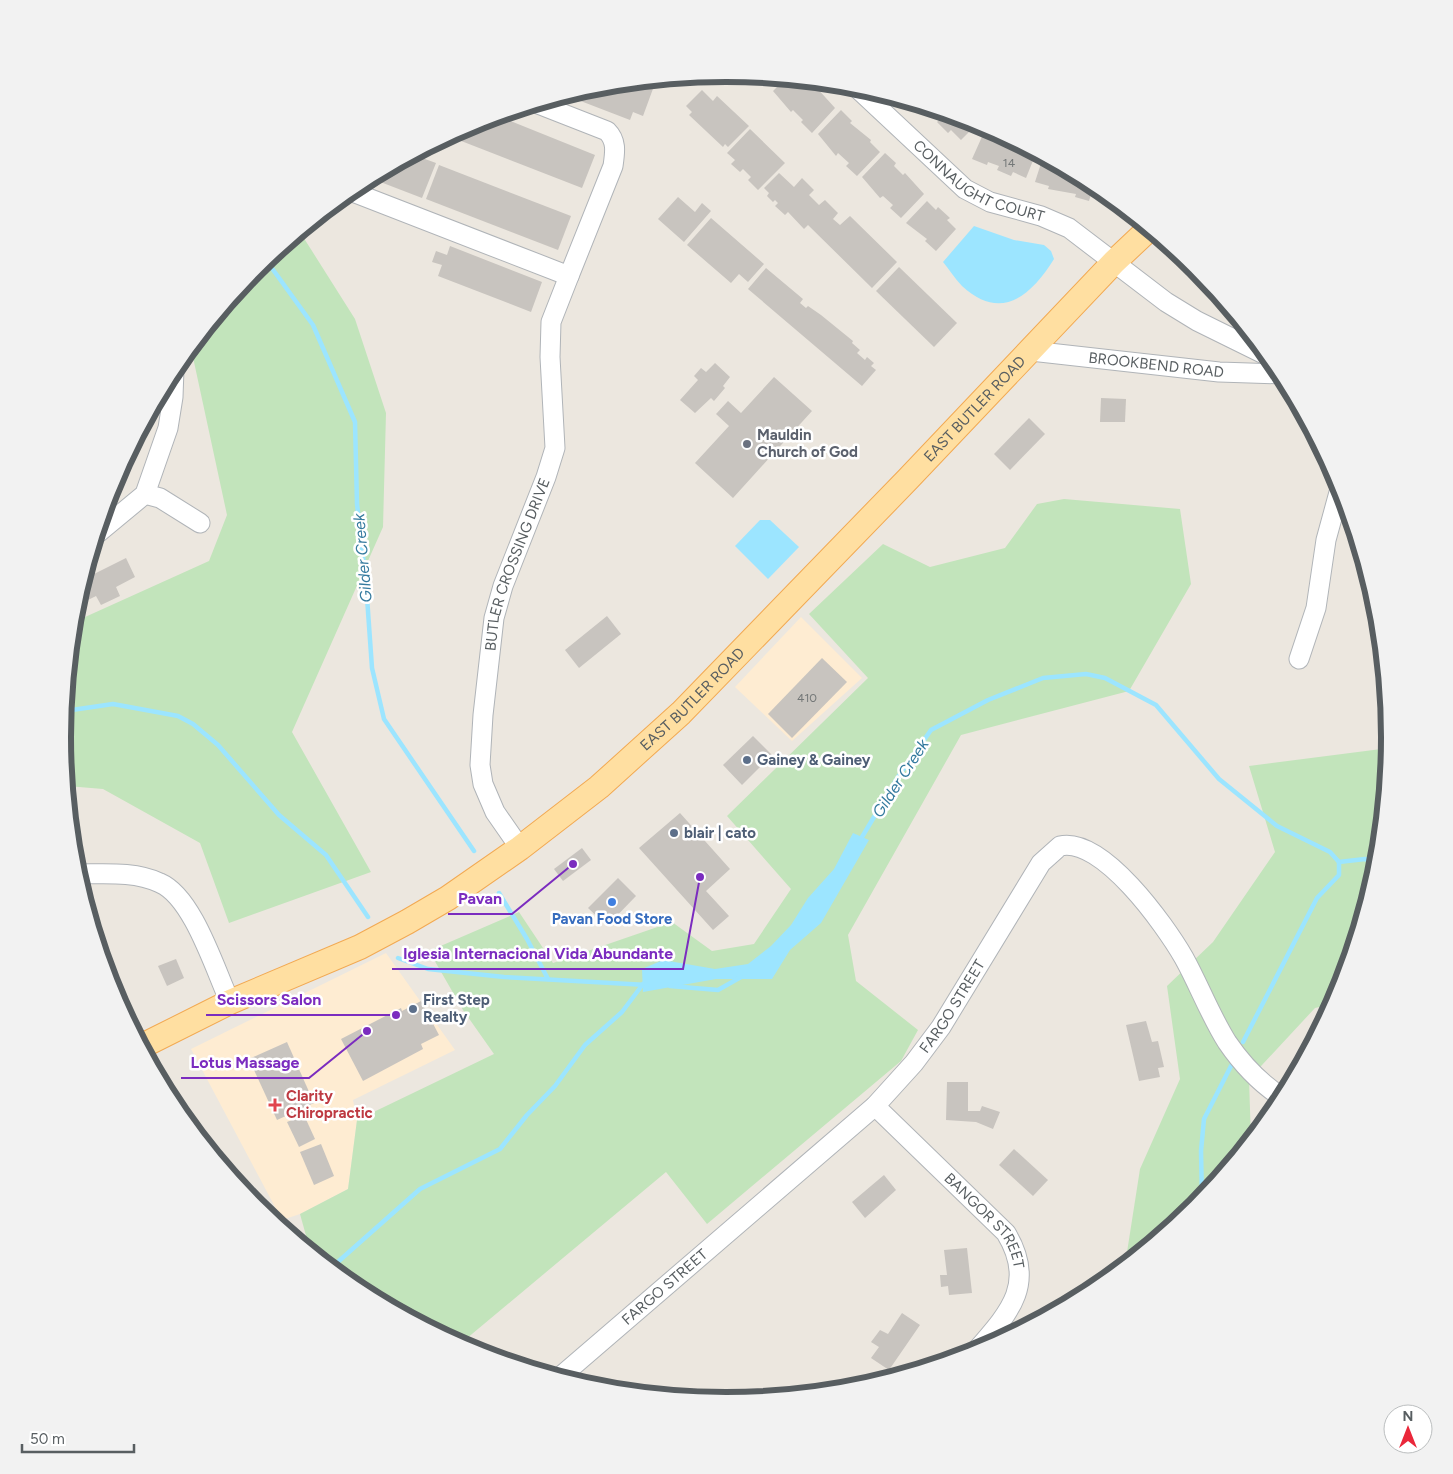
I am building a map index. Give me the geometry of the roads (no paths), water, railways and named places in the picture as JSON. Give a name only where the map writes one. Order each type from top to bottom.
[{"type":"main road","name":"EAST BUTLER ROAD","points":[[148,1043],[230,1002],[375,939],[448,898],[520,848],[600,787],[681,713],[1031,351],[1114,262],[1145,233]]},
{"type":"street","name":"CONNAUGHT COURT","points":[[867,97],[965,189],[990,202],[1041,216],[1069,228],[1114,262]]},
{"type":"street","name":"BUTLER CROSSING DRIVE","points":[[520,848],[495,812],[483,784],[480,765],[483,715],[494,618],[503,586],[546,477],[555,448],[550,358],[551,322],[613,166],[616,150],[614,140],[607,131],[547,107]]},
{"type":"street","points":[[359,194],[569,276]]},
{"type":"street","points":[[1114,262],[1166,302],[1197,322],[1254,349]]},
{"type":"street","name":"BROOKBEND ROAD","points":[[1031,351],[1220,372],[1271,374]]},
{"type":"street","points":[[106,527],[146,494],[168,428],[173,386]]},
{"type":"street","points":[[146,494],[160,498],[200,523]]},
{"type":"street","points":[[1299,658],[1316,608],[1326,540],[1337,499]]},
{"type":"street","name":"FARGO STREET","points":[[566,1372],[875,1106],[914,1063],[941,1027],[1041,863],[1054,849],[1068,844],[1080,846],[1095,854],[1124,878],[1156,916],[1183,956],[1227,1041],[1259,1079],[1276,1093]]},
{"type":"street","points":[[86,874],[123,874],[162,883],[170,889],[188,908],[230,1002]]},
{"type":"street","name":"BANGOR STREET","points":[[875,1106],[1006,1233],[1016,1249],[1020,1264],[1018,1291],[1013,1304],[988,1337]]},
{"type":"water","points":[[974,226],[1014,240],[1044,245],[1051,251],[1054,259],[1035,284],[1014,300],[1002,303],[990,302],[976,297],[962,286],[943,262]]},
{"type":"water","points":[[760,520],[770,520],[799,547],[768,579],[735,546]]},
{"type":"water","name":"Gilder Creek","points":[[853,833],[869,840],[821,923],[790,950],[772,979],[716,979],[643,992],[642,969],[663,960],[715,969],[748,964],[771,946],[791,925],[808,898],[834,869]]},
{"type":"waterway","name":"Gilder Creek","points":[[271,267],[313,325],[355,422],[357,504],[366,583],[372,668],[384,719],[474,851]]},
{"type":"waterway","name":"Gilder Creek","points":[[859,842],[898,777],[931,730],[988,700],[1043,678],[1086,674],[1105,678],[1156,705],[1219,779],[1277,826],[1330,852],[1339,862]]},
{"type":"waterway","points":[[72,710],[113,704],[178,716],[193,724],[218,745],[279,815],[326,855],[368,917]]},
{"type":"waterway","name":"Gilder Creek","points":[[1339,862],[1365,859],[1370,860]]},
{"type":"waterway","points":[[1243,1042],[1317,898],[1339,875],[1339,862]]},
{"type":"waterway","name":"Gilder Creek","points":[[499,893],[527,939],[548,979]]},
{"type":"waterway","points":[[398,958],[428,969],[504,977],[647,985]]},
{"type":"waterway","name":"Gilder Creek","points":[[670,986],[718,990],[741,977]]},
{"type":"waterway","points":[[336,1263],[420,1189],[500,1149],[527,1115],[555,1086],[585,1045],[622,1012],[643,984]]},
{"type":"waterway","points":[[1202,1187],[1201,1151],[1204,1119],[1231,1066]]},
{"type":"place","name":"Mauldin Church of God","points":[[747,444]]},
{"type":"place","name":"Gainey & Gainey","points":[[747,760]]},
{"type":"place","name":"blair | cato","points":[[674,833]]},
{"type":"place","name":"Pavan","points":[[573,864]]},
{"type":"place","name":"Iglesia Internacional Vida Abundante","points":[[700,877]]},
{"type":"place","name":"Pavan Food Store","points":[[612,902]]},
{"type":"place","name":"First Step Realty","points":[[413,1009]]},
{"type":"place","name":"Scissors Salon","points":[[396,1015]]},
{"type":"place","name":"Lotus Massage","points":[[367,1031]]},
{"type":"place","name":"Clarity Chiropractic","points":[[275,1105]]}]
